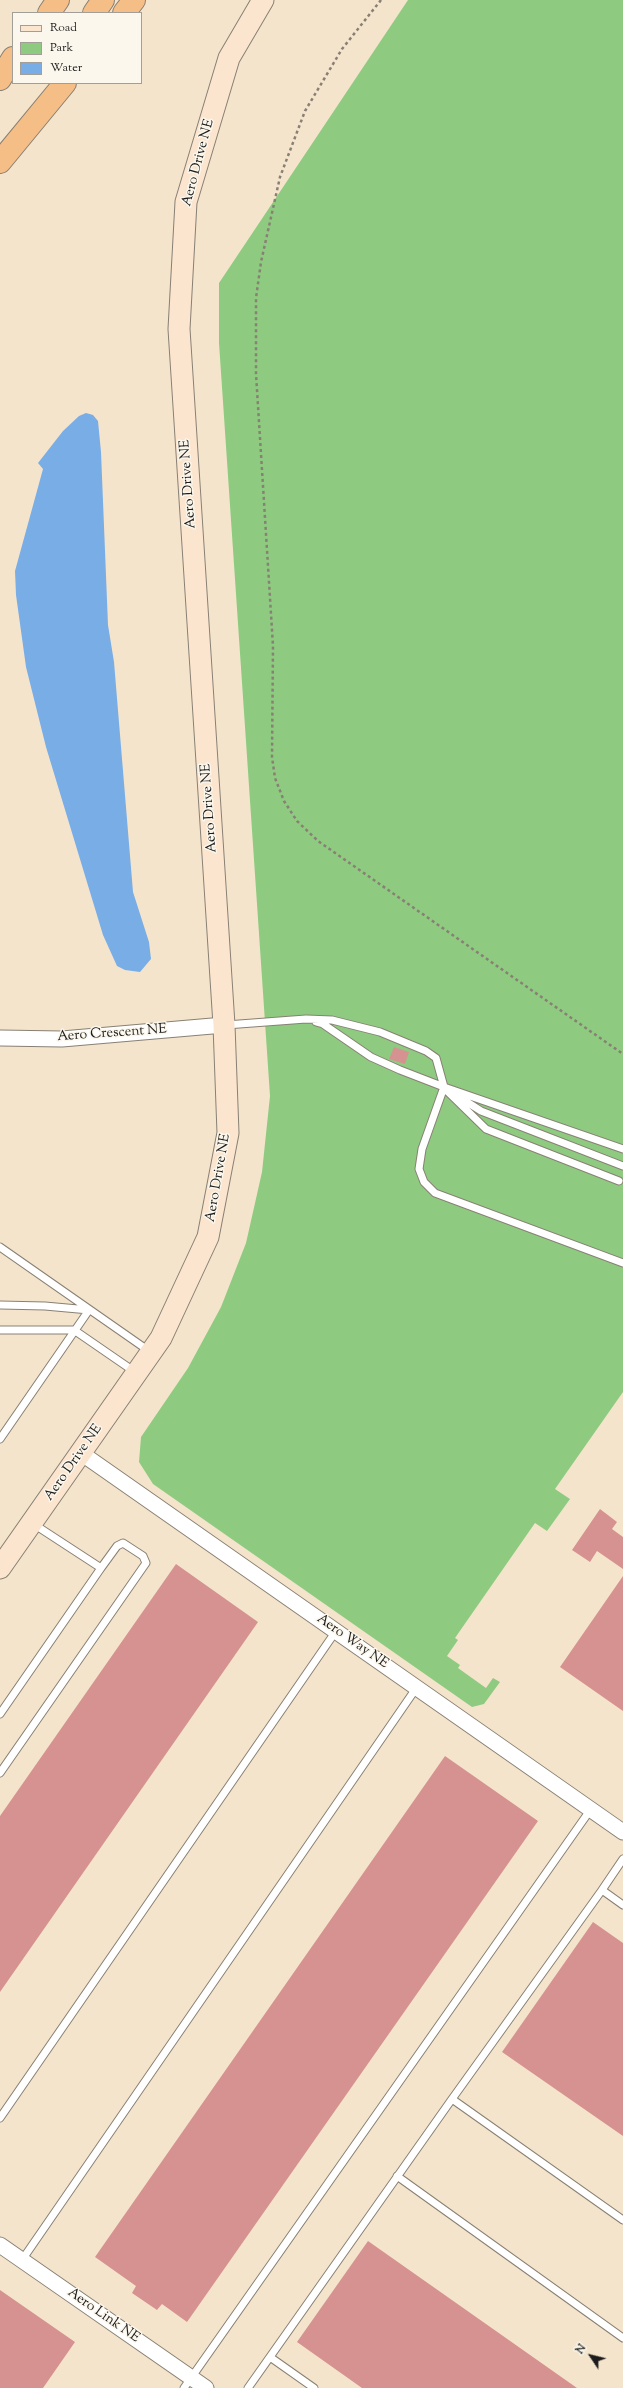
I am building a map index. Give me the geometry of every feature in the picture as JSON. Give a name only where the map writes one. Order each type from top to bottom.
[{"type":"highway","points":[[41,12],[48,0]]},
{"type":"highway","points":[[50,12],[58,0]]},
{"type":"highway","points":[[95,12],[103,0]]},
{"type":"highway","points":[[125,12],[134,0]]},
{"type":"highway","points":[[0,79],[12,60]]},
{"type":"highway","points":[[0,86],[12,68]]},
{"type":"highway","points":[[0,149],[45,84]]},
{"type":"highway","points":[[0,162],[64,84]]},
{"type":"street","name":"Aero Drive NE","points":[[0,1568],[161,1338],[208,1237],[228,1133],[224,1025],[179,329],[186,202],[228,58],[263,0]]},
{"type":"street","name":"Aero Crescent NE","points":[[0,1038],[62,1039],[224,1025]]},
{"type":"street","name":"Aero Way NE","points":[[81,1453],[623,1832]]},
{"type":"street","name":"Aero Link NE","points":[[0,2245],[188,2383],[206,2388]]},
{"type":"lane","points":[[224,1025],[306,1019],[332,1020],[380,1032],[426,1051],[436,1058],[444,1088],[486,1129],[619,1181]]},
{"type":"lane","points":[[306,1019],[323,1024],[371,1057],[444,1088],[623,1149]]},
{"type":"lane","points":[[444,1088],[481,1111],[623,1166]]},
{"type":"lane","points":[[444,1088],[422,1149],[419,1169],[424,1182],[436,1193],[623,1263]]},
{"type":"lane","points":[[0,1256],[2,1248],[151,1352]]},
{"type":"lane","points":[[0,1305],[45,1306],[89,1310]]},
{"type":"lane","points":[[0,1438],[89,1310]]},
{"type":"lane","points":[[0,1330],[74,1330],[137,1373]]},
{"type":"lane","points":[[32,1523],[101,1568]]},
{"type":"lane","points":[[0,1714],[117,1546],[123,1543],[143,1556],[146,1563],[0,1773]]},
{"type":"lane","points":[[0,2118],[336,1631]]},
{"type":"lane","points":[[22,2260],[417,1688]]},
{"type":"lane","points":[[188,2383],[590,1809]]},
{"type":"lane","points":[[248,2388],[623,1859]]},
{"type":"lane","points":[[602,1890],[623,1905]]},
{"type":"lane","points":[[452,2099],[623,2220]]},
{"type":"lane","points":[[397,2176],[623,2338]]},
{"type":"lane","points":[[270,2357],[314,2388]]},
{"type":"path","points":[[381,0],[342,49],[305,111],[280,177],[261,262],[256,298],[256,374],[273,646],[272,757],[275,778],[284,801],[297,821],[318,841],[623,1054]]},
{"type":"green space","points":[[408,0],[623,0],[623,1392],[555,1489],[570,1499],[547,1531],[535,1523],[455,1638],[458,1640],[447,1656],[460,1665],[458,1668],[486,1688],[493,1678],[500,1682],[484,1704],[472,1707],[153,1484],[139,1462],[141,1437],[188,1368],[221,1307],[246,1243],[262,1172],[270,1096],[219,343],[219,283]]},
{"type":"water","points":[[86,413],[93,415],[98,421],[101,452],[108,625],[114,662],[133,892],[149,942],[151,959],[140,972],[125,970],[117,966],[103,935],[46,747],[26,667],[16,595],[15,571],[43,469],[38,463],[63,431],[79,416]]},
{"type":"building","points":[[394,1047],[409,1052],[405,1064],[389,1059]]},
{"type":"building","points":[[600,1509],[617,1522],[612,1529],[623,1537],[623,1569],[597,1551],[590,1562],[572,1550]]},
{"type":"building","points":[[176,1564],[258,1622],[0,1992],[0,1816]]},
{"type":"building","points":[[623,1576],[623,1711],[560,1667]]},
{"type":"building","points":[[445,1756],[538,1821],[187,2322],[162,2304],[157,2310],[132,2293],[136,2286],[95,2257]]},
{"type":"building","points":[[593,1922],[623,1943],[623,2136],[502,2052]]},
{"type":"building","points":[[368,2241],[577,2388],[362,2388],[297,2342]]},
{"type":"building","points":[[0,2290],[75,2342],[43,2388],[0,2388]]}]
